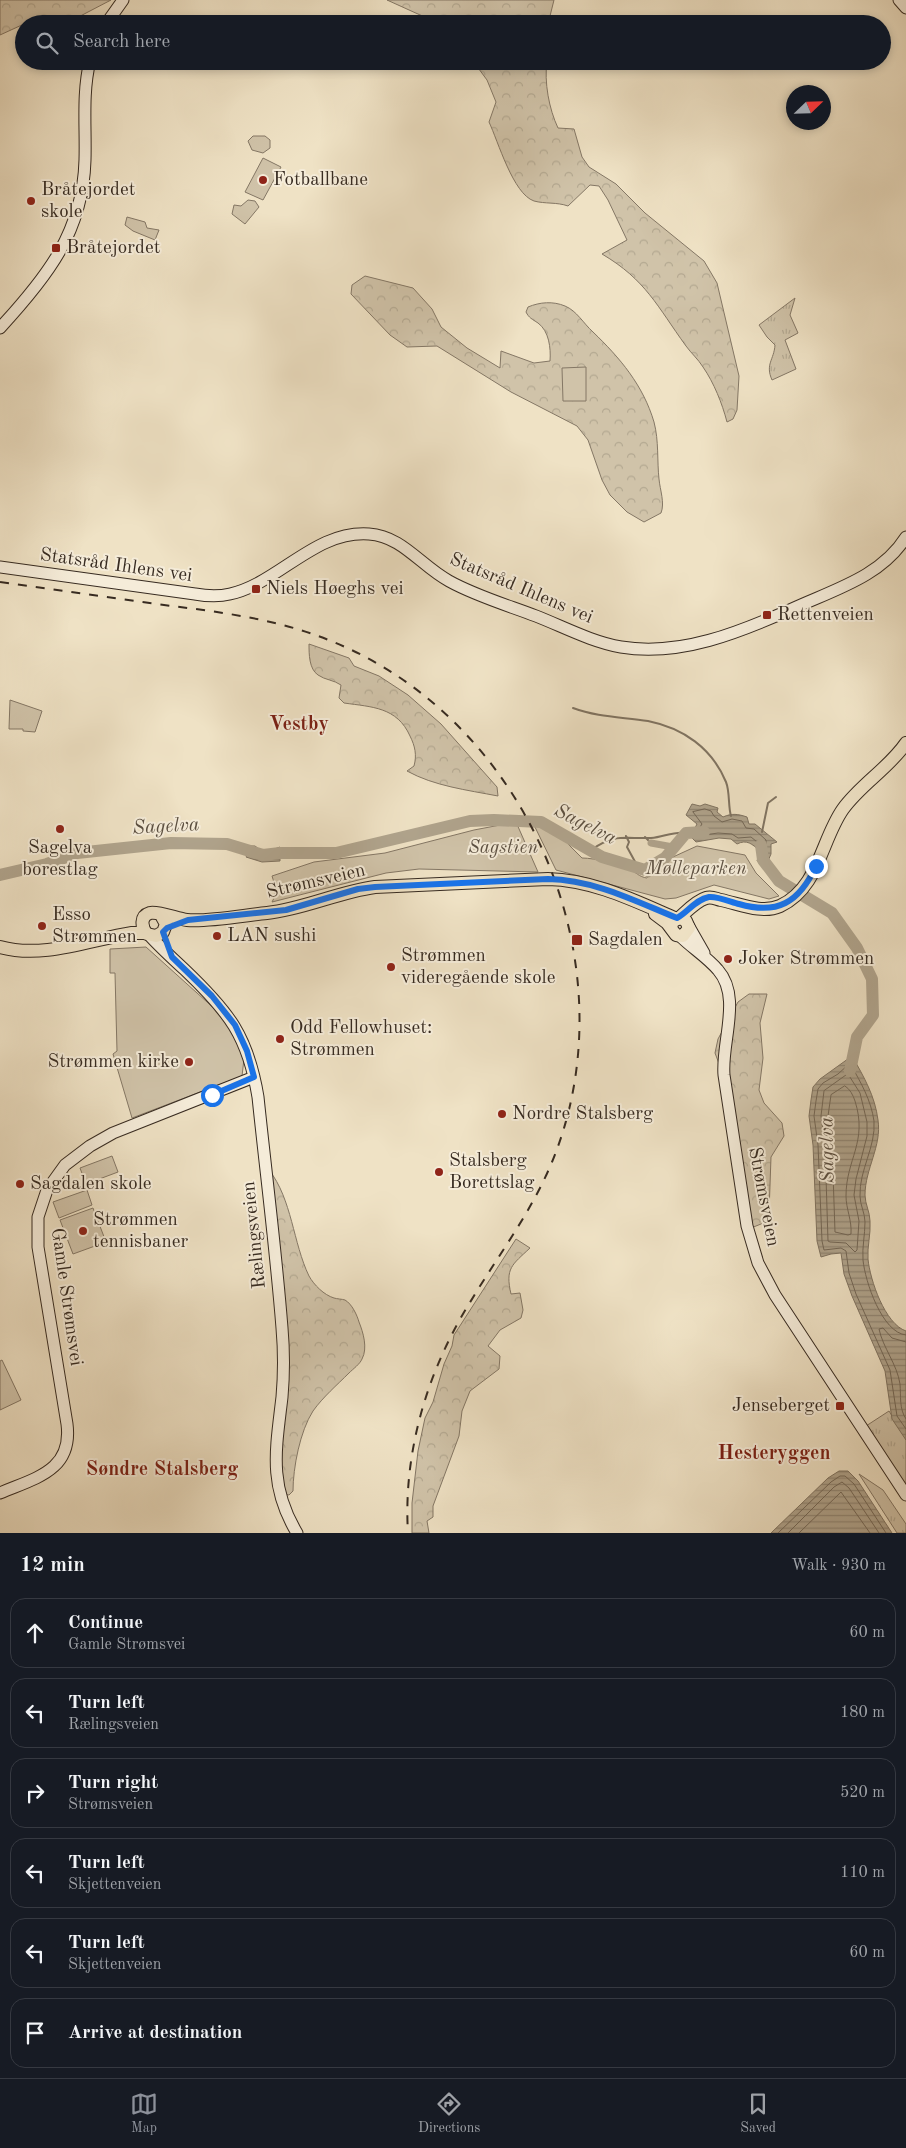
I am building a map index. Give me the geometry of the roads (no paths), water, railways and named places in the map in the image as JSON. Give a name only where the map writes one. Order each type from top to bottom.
[{"type":"main road","points":[[112,15],[123,0]]},
{"type":"main road","points":[[899,0],[906,8]]},
{"type":"main road","points":[[0,328],[47,273],[65,244],[79,207],[85,160],[85,93],[89,70]]},
{"type":"main road","name":"Statsråd Ihlens vei","points":[[0,567],[195,594],[223,595],[257,584],[330,541],[348,535],[372,534],[399,544],[441,577],[473,592],[605,643],[628,648],[652,649],[713,639],[774,616],[871,572],[891,556],[906,536]]},
{"type":"main road","points":[[680,936],[687,932],[681,923],[700,909],[719,900],[767,909],[782,905],[794,896],[809,880],[830,831],[846,805],[888,765],[906,743]]},
{"type":"main road","name":"Strømsveien","points":[[161,915],[188,920],[276,912],[358,889],[404,884],[559,879],[587,883],[644,903],[681,923],[722,976],[729,994],[724,1075],[745,1215],[754,1254],[775,1295],[906,1495]]},
{"type":"main road","points":[[0,939],[23,944],[43,943],[124,926],[146,930],[158,936],[164,930],[165,921],[161,915],[150,913],[146,930]]},
{"type":"main road","name":"Strømsveien","points":[[164,930],[188,920]]},
{"type":"main road","points":[[0,947],[23,951],[39,951],[146,930]]},
{"type":"main road","name":"Rælingsveien","points":[[146,930],[212,996],[230,1018],[244,1043],[254,1077],[275,1260],[283,1354],[282,1396],[276,1437],[275,1470],[282,1502],[297,1533]]},
{"type":"main road","name":"Rælingsveien","points":[[164,930],[172,957]]},
{"type":"main road","name":"Strømsveien","points":[[680,936],[708,959]]},
{"type":"main road","name":"Gamle Strømsvei","points":[[0,1492],[51,1470],[61,1460],[67,1445],[67,1424],[38,1238],[40,1207],[50,1184],[70,1161],[112,1133],[197,1102],[254,1077]]},
{"type":"water","points":[[692,804],[700,806],[705,804],[718,808],[717,812],[723,817],[735,814],[747,817],[749,824],[755,824],[777,842],[771,844],[771,854],[768,861],[757,861],[760,851],[747,842],[737,844],[731,839],[719,838],[696,842],[690,836],[688,828],[695,828],[697,824],[686,815]]},
{"type":"water","points":[[250,846],[255,846],[264,853],[280,847],[280,861],[262,862],[246,857]]},
{"type":"water","points":[[852,1056],[865,1079],[877,1111],[878,1139],[865,1195],[870,1221],[868,1259],[875,1289],[885,1311],[898,1327],[906,1331],[906,1440],[892,1419],[885,1371],[852,1296],[844,1274],[841,1253],[821,1257],[817,1241],[813,1145],[809,1116],[813,1087],[820,1079]]},
{"type":"water","points":[[839,1471],[848,1471],[858,1481],[892,1533],[771,1533],[828,1478]]},
{"type":"waterway","points":[[573,708],[600,715],[661,724],[695,741],[713,759],[726,782],[731,816]]},
{"type":"waterway","points":[[762,832],[768,803],[776,797]]},
{"type":"waterway","name":"Sagelva","points":[[0,875],[47,864],[77,853],[171,843],[227,844],[263,855],[280,853],[336,853],[470,821],[494,820],[541,822],[602,857],[645,870],[665,858],[686,833],[704,832]]},
{"type":"waterway","points":[[591,850],[614,839],[651,838],[686,833]]},
{"type":"waterway","points":[[626,836],[629,842],[627,847],[639,869]]},
{"type":"waterway","points":[[645,837],[651,843]]},
{"type":"waterway","points":[[651,843],[673,847]]},
{"type":"waterway","name":"Sagelva","points":[[761,845],[763,860],[779,881],[832,913],[857,948],[872,979],[873,1015],[857,1037],[850,1071]]},
{"type":"waterway","name":"Sagelva","points":[[648,874],[654,868]]},
{"type":"railway","points":[[0,582],[249,617],[311,633],[331,641],[400,678],[460,728],[509,789],[546,857],[570,931],[579,1009],[574,1086],[552,1162],[544,1181],[454,1330],[430,1385],[414,1443],[407,1503],[408,1533]]},
{"type":"place","name":"Fotballbane","points":[[263,180]]},
{"type":"place","name":"Bråtejordet skole","points":[[31,201]]},
{"type":"place","name":"Bråtejordet","points":[[56,248]]},
{"type":"place","name":"Niels Høeghs vei","points":[[256,589]]},
{"type":"place","name":"Rettenveien","points":[[767,615]]},
{"type":"place","name":"Sagelva borestlag","points":[[60,829]]},
{"type":"place","name":"Esso Strømmen","points":[[42,926]]},
{"type":"place","name":"LAN sushi","points":[[217,936]]},
{"type":"place","name":"Sagdalen","points":[[577,940]]},
{"type":"place","name":"Joker Strømmen","points":[[728,959]]},
{"type":"place","name":"Strømmen videregående skole","points":[[391,967]]},
{"type":"place","name":"Odd Fellowhuset: Strømmen","points":[[280,1039]]},
{"type":"place","name":"Strømmen kirke","points":[[189,1062]]},
{"type":"place","name":"Nordre Stalsberg","points":[[502,1114]]},
{"type":"place","name":"Stalsberg Borettslag","points":[[439,1172]]},
{"type":"place","name":"Sagdalen skole","points":[[20,1184]]},
{"type":"place","name":"Strømmen tennisbaner","points":[[83,1231]]},
{"type":"place","name":"Jenseberget","points":[[840,1406]]},
{"type":"district","name":"Vestby","points":[[299,725]]},
{"type":"district","name":"Hesteryggen","points":[[774,1454]]},
{"type":"district","name":"Søndre Stalsberg","points":[[162,1470]]},
{"type":"park label","name":"Sagstien","points":[[503,848]]},
{"type":"park label","name":"Mølleparken","points":[[696,869]]}]
